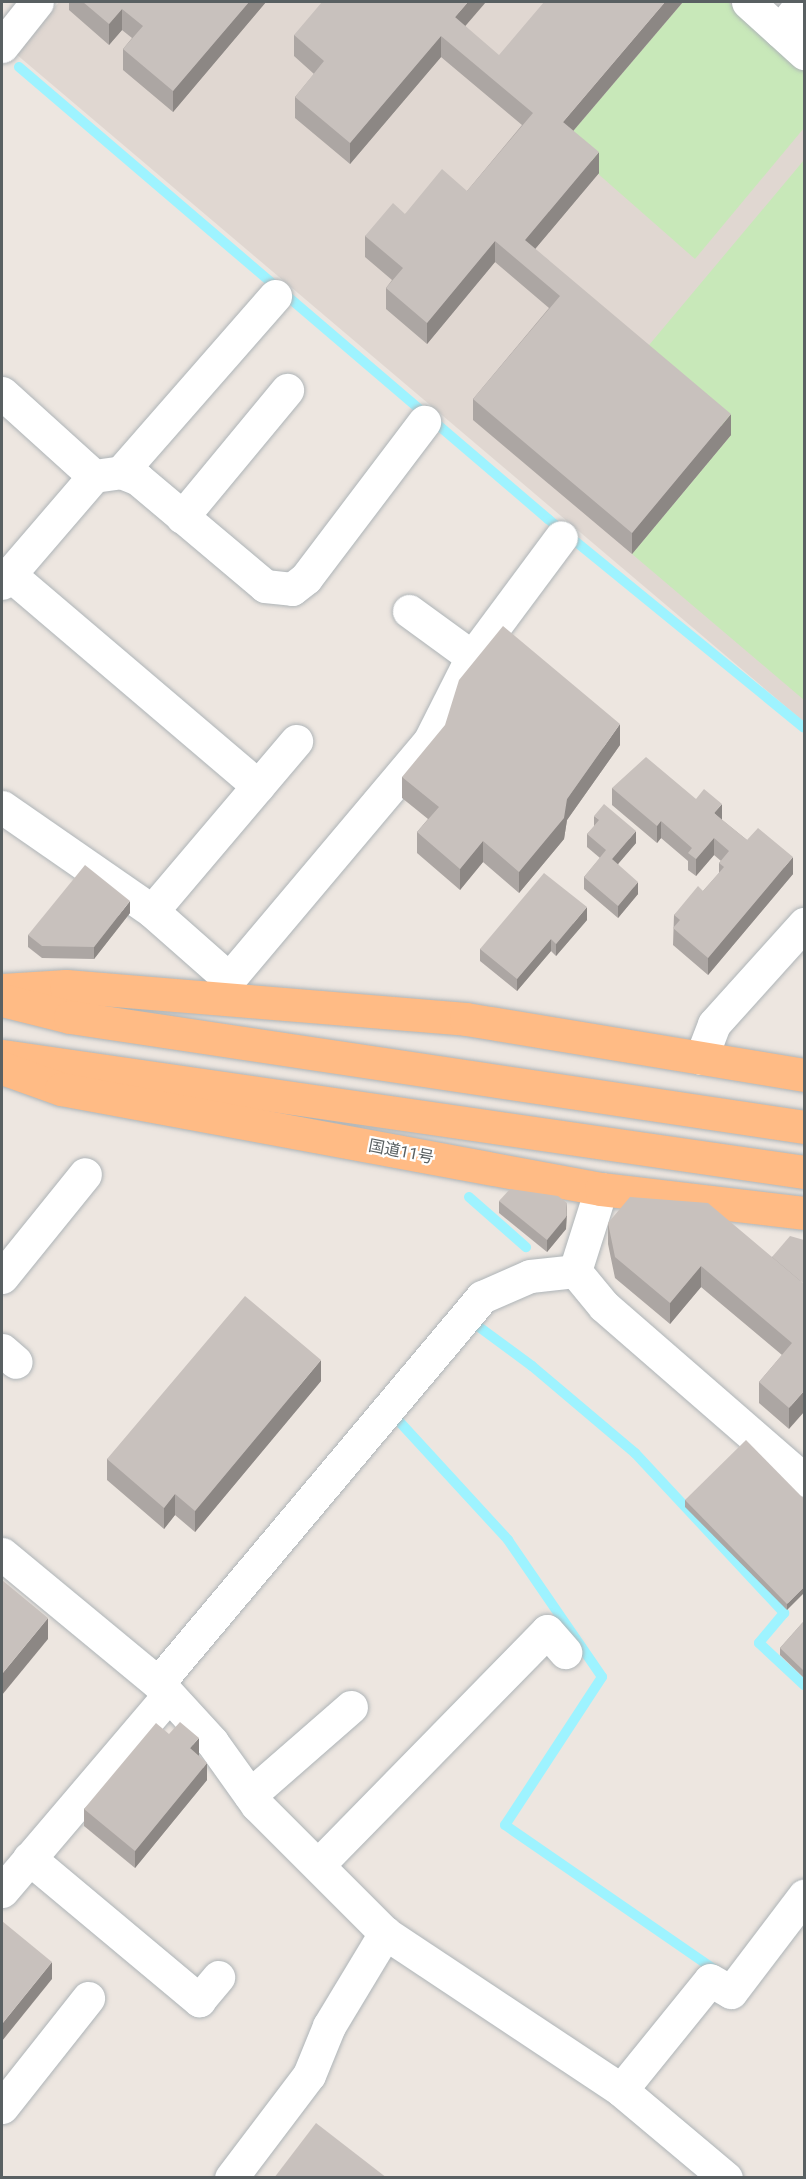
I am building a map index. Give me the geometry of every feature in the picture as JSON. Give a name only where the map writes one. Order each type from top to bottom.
[{"type":"highway","points":[[2,990],[66,986],[227,988],[466,1019],[804,1075]]},
{"type":"highway","points":[[2,1000],[70,1017],[804,1127]]},
{"type":"highway","points":[[2,1055],[56,1061],[804,1173]]},
{"type":"highway","name":"国道11号","points":[[2,1068],[61,1089],[601,1189],[804,1213]]},
{"type":"street","points":[[2,46],[37,2]]},
{"type":"street","points":[[748,2],[804,53]]},
{"type":"street","points":[[780,31],[803,2]]},
{"type":"street","points":[[258,786],[5,579],[275,296]]},
{"type":"street","points":[[182,517],[287,390]]},
{"type":"street","points":[[2,393],[107,474],[138,479],[265,586],[292,589],[306,578],[424,422]]},
{"type":"street","points":[[2,807],[153,911],[227,988],[430,740],[472,657],[561,537]]},
{"type":"street","points":[[409,611],[472,657]]},
{"type":"street","points":[[153,911],[296,741]]},
{"type":"street","points":[[701,1058],[714,1024],[804,924]]},
{"type":"street","points":[[2,1277],[85,1174]]},
{"type":"street","points":[[575,1271],[601,1189]]},
{"type":"street","points":[[575,1271],[604,1306],[804,1480]]},
{"type":"street","points":[[2,1891],[163,1689],[482,1298],[530,1275],[575,1271]]},
{"type":"street","points":[[2,1554],[163,1689],[250,1795],[385,1933],[621,2090],[726,2178]]},
{"type":"street","points":[[318,1865],[547,1630],[566,1652]]},
{"type":"street","points":[[250,1795],[351,1707]]},
{"type":"street","points":[[29,1858],[199,2000],[218,1977]]},
{"type":"street","points":[[621,2090],[710,1980],[731,1992],[804,1896]]},
{"type":"street","points":[[231,2178],[309,2075],[329,2026],[385,1933]]},
{"type":"street","points":[[2,2107],[88,1998]]},
{"type":"shaded area","points":[[59,2],[736,2],[804,61],[804,722],[16,54]]},
{"type":"green space","points":[[683,2],[728,2],[804,71],[804,128],[695,259],[563,143]]},
{"type":"green space","points":[[804,160],[804,700],[632,554],[731,435],[639,357]]},
{"type":"building","points":[[83,2],[249,2],[173,91],[123,49],[143,26],[122,9],[109,24]]},
{"type":"building","points":[[322,2],[468,2],[455,17],[499,55],[544,2],[665,2],[563,122],[599,152],[525,240],[731,414],[632,533],[473,399],[560,296],[495,241],[427,323],[386,288],[403,268],[365,236],[393,203],[405,214],[442,169],[467,191],[533,113],[441,36],[350,143],[295,97],[324,61],[294,35]]},
{"type":"building","points":[[503,626],[620,724],[567,799],[564,818],[519,872],[483,841],[460,869],[417,832],[439,807],[402,777],[445,725],[459,680]]},
{"type":"building","points":[[646,757],[696,799],[704,789],[722,804],[714,813],[747,840],[758,828],[793,857],[708,958],[673,928],[680,920],[674,915],[698,886],[703,891],[724,867],[719,863],[729,851],[714,838],[696,859],[688,853],[692,848],[661,821],[657,826],[612,788]]},
{"type":"building","points":[[604,804],[636,831],[612,859],[638,882],[618,906],[584,877],[606,850],[587,834],[599,820],[594,816]]},
{"type":"building","points":[[85,865],[130,901],[94,947],[42,946],[28,935]]},
{"type":"building","points":[[544,873],[587,907],[556,944],[551,939],[517,979],[480,949]]},
{"type":"building","points":[[510,1189],[558,1196],[567,1203],[566,1217],[547,1240],[499,1201]]},
{"type":"building","points":[[630,1197],[708,1203],[804,1284],[804,1391],[789,1408],[759,1382],[792,1343],[701,1266],[670,1303],[615,1257],[608,1223]]},
{"type":"building","points":[[790,1236],[804,1240],[804,1284],[772,1257]]},
{"type":"building","points":[[245,1296],[321,1360],[195,1511],[175,1494],[164,1508],[107,1459]]},
{"type":"building","points":[[746,1440],[804,1499],[804,1587],[787,1604],[685,1500]]},
{"type":"building","points":[[2,1580],[48,1618],[2,1674]]},
{"type":"building","points":[[804,1621],[804,1671],[780,1648]]},
{"type":"building","points":[[180,1722],[199,1738],[190,1748],[207,1763],[135,1851],[84,1809],[156,1723],[169,1734]]},
{"type":"building","points":[[2,1921],[52,1962],[2,2024]]},
{"type":"building","points":[[316,2123],[387,2178],[274,2178]]},
{"type":"waterway","points":[[19,67],[548,519],[804,728]]},
{"type":"waterway","points":[[469,1197],[526,1247]]},
{"type":"waterway","points":[[470,1331],[475,1324],[532,1366],[635,1453],[784,1613],[759,1643],[804,1685]]},
{"type":"waterway","points":[[401,1412],[396,1418],[508,1540],[602,1677],[505,1825],[718,1972]]}]
